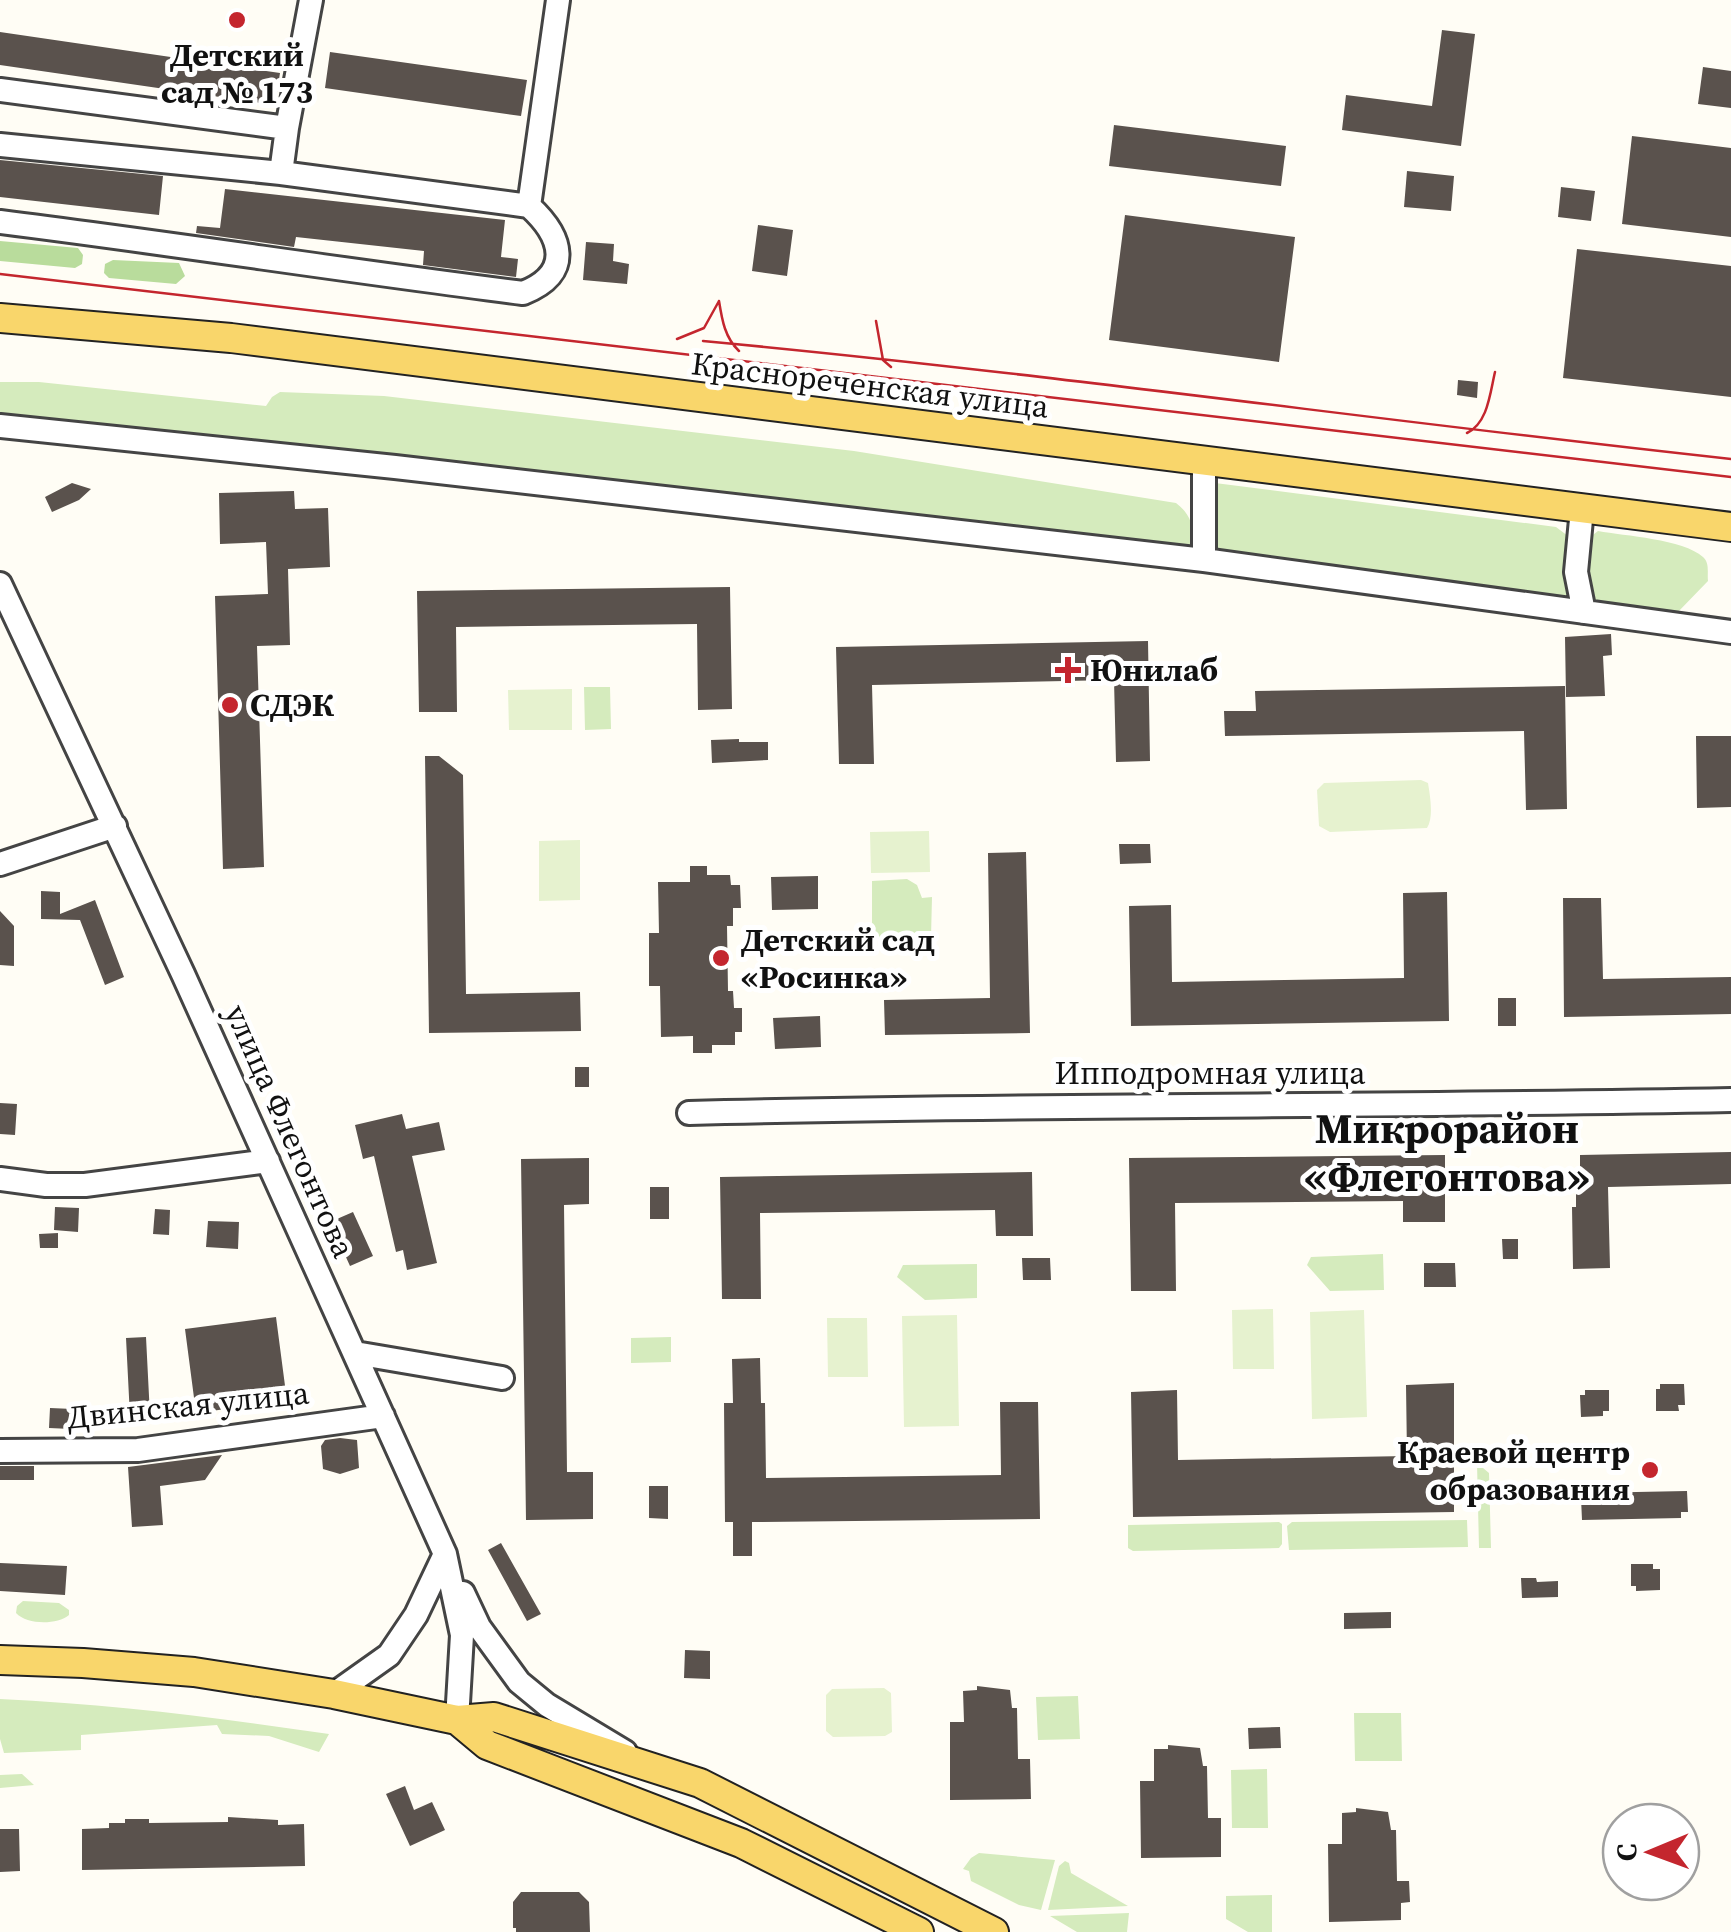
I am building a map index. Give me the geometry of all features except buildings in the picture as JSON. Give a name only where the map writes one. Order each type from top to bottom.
[{"type":"main road","name":"Краснореченская улица","points":[[0,318],[231,338],[1731,527]]},
{"type":"main road","points":[[0,1660],[194,1672],[334,1694],[456,1720],[494,1717],[700,1784],[994,1932]]},
{"type":"main road","points":[[456,1720],[487,1744],[742,1843],[919,1932]]},
{"type":"street","points":[[280,173],[311,0]]},
{"type":"street","points":[[529,206],[558,0]]},
{"type":"street","points":[[0,90],[287,128]]},
{"type":"street","points":[[0,145],[280,173],[529,206],[549,224],[558,244],[555,272],[542,285],[523,292],[297,265],[174,244],[0,222]]},
{"type":"street","points":[[0,426],[395,466],[1204,560],[1731,632]]},
{"type":"street","points":[[1204,463],[1204,560]]},
{"type":"street","points":[[1582,508],[1576,572],[1584,612]]},
{"type":"street","name":"улица Флегонтова","points":[[2,592],[115,826],[445,1554],[462,1635],[456,1720]]},
{"type":"street","points":[[0,864],[115,826]]},
{"type":"street","name":"Ипподромная улица","points":[[689,1113],[1731,1100]]},
{"type":"street","points":[[0,1179],[75,1186],[268,1162]]},
{"type":"street","points":[[355,1353],[502,1378]]},
{"type":"street","name":"Двинская улица","points":[[0,1451],[138,1450],[382,1416]]},
{"type":"street","points":[[334,1694],[389,1655],[416,1615],[445,1554]]},
{"type":"street","points":[[445,1554],[479,1627],[519,1682],[547,1705],[620,1750],[672,1774]]},
{"type":"green space","points":[[0,241],[78,248],[83,255],[82,264],[75,268],[0,261]]},
{"type":"green space","points":[[113,260],[179,263],[185,276],[176,284],[109,278],[104,273],[105,264]]},
{"type":"green space","points":[[0,382],[39,382],[266,406],[280,392],[384,396],[854,451],[1176,503],[1191,522],[1193,547],[0,416]]},
{"type":"green space","points":[[1215,483],[1556,527],[1568,536],[1568,602],[1214,551]]},
{"type":"green space","points":[[1598,531],[1668,542],[1694,551],[1707,562],[1708,581],[1676,614],[1594,607],[1586,599],[1589,538]]},
{"type":"green space","points":[[584,687],[610,687],[611,729],[585,730]]},
{"type":"green space","points":[[572,689],[572,730],[509,730],[508,690]]},
{"type":"green space","points":[[1324,783],[1428,783],[1430,794],[1427,828],[1330,832],[1319,826],[1317,790]]},
{"type":"green space","points":[[929,831],[930,872],[871,873],[870,832]]},
{"type":"green space","points":[[580,840],[580,900],[539,901],[539,841]]},
{"type":"green space","points":[[907,879],[917,885],[922,898],[932,897],[931,937],[879,939],[872,935],[872,881]]},
{"type":"green space","points":[[1383,1254],[1384,1290],[1330,1291],[1307,1265],[1311,1257]]},
{"type":"green space","points":[[977,1264],[977,1298],[925,1300],[897,1277],[903,1265]]},
{"type":"green space","points":[[1273,1309],[1274,1369],[1233,1369],[1232,1310]]},
{"type":"green space","points":[[1364,1310],[1367,1417],[1312,1419],[1310,1312]]},
{"type":"green space","points":[[957,1315],[959,1426],[904,1427],[902,1316]]},
{"type":"green space","points":[[827,1318],[867,1318],[868,1377],[828,1377]]},
{"type":"green space","points":[[671,1337],[671,1362],[631,1363],[631,1338]]},
{"type":"green space","points":[[1477,1463],[1489,1473],[1491,1548],[1479,1548]]},
{"type":"green space","points":[[1467,1520],[1468,1547],[1289,1550],[1287,1526],[1292,1522]]},
{"type":"green space","points":[[1279,1522],[1279,1548],[1128,1548],[1128,1525]]},
{"type":"green space","points":[[23,1601],[59,1603],[69,1610],[69,1615],[50,1622],[27,1620],[16,1613]]},
{"type":"green space","points":[[884,1688],[891,1693],[892,1732],[885,1736],[833,1737],[826,1731],[826,1695],[832,1689]]},
{"type":"green space","points":[[1078,1696],[1080,1739],[1038,1740],[1036,1697]]},
{"type":"green space","points":[[0,1699],[165,1712],[329,1734],[319,1752],[269,1736],[222,1734],[217,1725],[81,1735],[81,1750],[4,1753]]},
{"type":"green space","points":[[1354,1713],[1401,1713],[1402,1761],[1355,1761]]},
{"type":"green space","points":[[1267,1769],[1268,1828],[1232,1828],[1231,1770]]},
{"type":"green space","points":[[22,1774],[34,1785],[0,1788],[0,1775]]},
{"type":"green space","points":[[979,1853],[1055,1860],[1041,1910],[1019,1905],[971,1881],[969,1871],[963,1869]]},
{"type":"green space","points":[[1065,1861],[1071,1873],[1128,1906],[1048,1910],[1059,1866]]},
{"type":"green space","points":[[1272,1895],[1272,1932],[1248,1932],[1226,1919],[1226,1896]]},
{"type":"green space","points":[[1129,1913],[1127,1932],[1077,1932],[1050,1916]]},
{"type":"tram line","points":[[0,274],[1731,477]]},
{"type":"tram line","points":[[719,301],[727,334],[739,351]]},
{"type":"tram line","points":[[677,339],[704,328],[719,301]]},
{"type":"tram line","points":[[876,321],[883,360],[891,367]]},
{"type":"tram line","points":[[703,341],[1731,459]]},
{"type":"tram line","points":[[1467,433],[1484,415],[1495,372]]},
{"type":"place","name":"Детский сад № 173","points":[[237,20]]},
{"type":"place","name":"Юнилаб","points":[[1068,670]]},
{"type":"place","name":"СДЭК","points":[[230,705]]},
{"type":"place","name":"Детский сад «Росинка»","points":[[721,958]]},
{"type":"place","name":"Краевой центр образования","points":[[1650,1470]]},
{"type":"district","name":"Микрорайон «Флегонтова»","points":[[1447,1152]]}]
